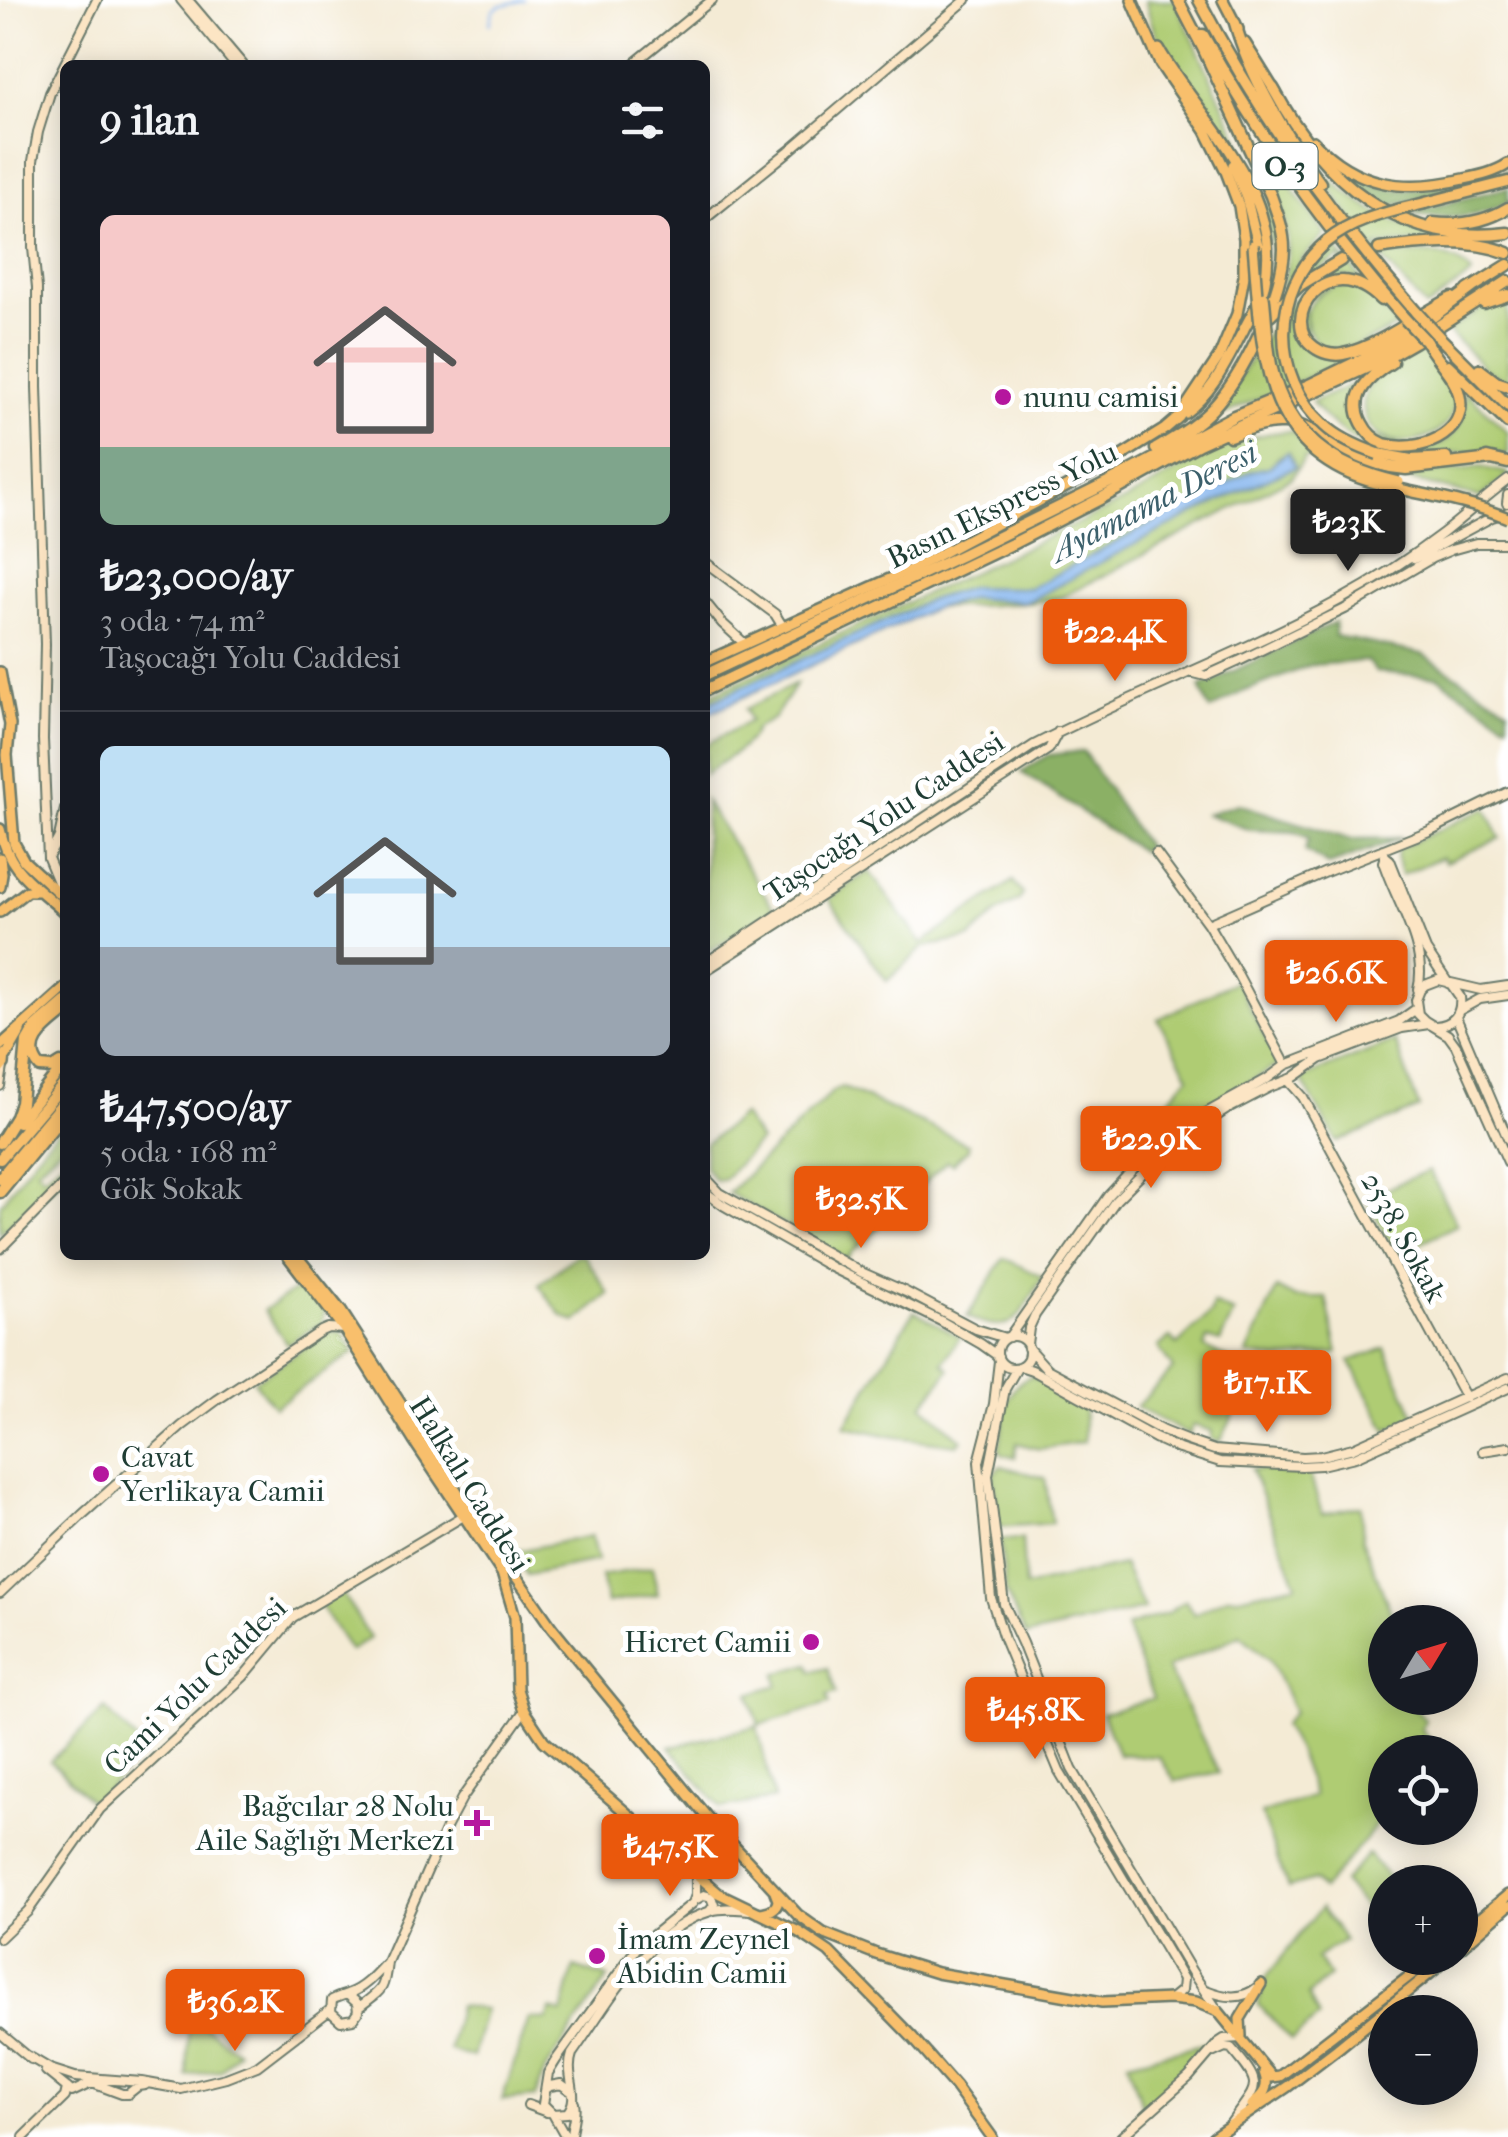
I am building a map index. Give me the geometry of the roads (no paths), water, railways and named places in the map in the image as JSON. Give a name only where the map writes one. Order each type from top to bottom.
[{"type":"highway","name":"O-3","points":[[1182,0],[1276,154],[1340,241],[1410,315],[1440,338],[1508,406]]},
{"type":"highway","points":[[1089,492],[1208,413],[1230,387],[1259,333],[1281,274],[1281,228],[1271,196],[1182,0]]},
{"type":"highway","name":"O-3","points":[[1199,0],[1275,130],[1427,342],[1508,423]]},
{"type":"highway","points":[[1235,23],[1245,53],[1278,116],[1370,259]]},
{"type":"highway","points":[[1273,88],[1295,125],[1330,169],[1380,208],[1431,228],[1466,235],[1508,233]]},
{"type":"highway","points":[[1508,178],[1359,222],[1312,256],[1299,276],[1285,317],[1285,357],[1291,378],[1303,401],[1336,435],[1378,454],[1412,460],[1472,455],[1508,464]]},
{"type":"highway","points":[[1380,208],[1422,222],[1452,224],[1478,221],[1508,208]]},
{"type":"highway","points":[[1379,249],[1458,244],[1508,253]]},
{"type":"highway","points":[[1259,333],[1294,290],[1341,260]]},
{"type":"highway","points":[[1410,315],[1396,314],[1367,288],[1343,280],[1312,295],[1304,306],[1302,332],[1313,346],[1326,353],[1345,354],[1505,269]]},
{"type":"highway","points":[[1460,312],[1508,281]]},
{"type":"highway","name":"Basın Ekspress Yolu","points":[[710,673],[962,555],[1234,416],[1375,353],[1474,288]]},
{"type":"highway","points":[[1460,312],[1508,295]]},
{"type":"highway","name":"Basın Ekspress Yolu","points":[[710,688],[1012,544],[1233,428],[1350,377],[1460,312]]},
{"type":"highway","points":[[1440,338],[1490,379],[1508,386]]},
{"type":"highway","points":[[1414,342],[1403,355],[1368,380],[1357,401],[1363,426],[1387,444],[1409,446],[1430,442],[1448,431],[1458,418],[1459,391],[1427,342]]},
{"type":"highway","points":[[1155,468],[1242,431],[1285,422],[1312,430],[1365,460],[1394,468],[1491,459]]},
{"type":"highway","points":[[0,1144],[21,1103],[29,1038],[60,1006]]},
{"type":"highway","points":[[60,1017],[39,1036],[32,1050],[34,1060],[44,1068],[60,1064]]},
{"type":"highway","points":[[0,1144],[60,1067]]},
{"type":"highway","points":[[0,1159],[60,1089]]},
{"type":"highway","points":[[0,1178],[60,1106]]},
{"type":"highway","points":[[0,1192],[60,1118]]},
{"type":"main road","points":[[67,60],[97,0]]},
{"type":"main road","points":[[184,0],[232,60]]},
{"type":"main road","points":[[184,0],[238,60]]},
{"type":"main road","points":[[638,60],[712,0]]},
{"type":"main road","points":[[710,214],[966,0]]},
{"type":"main road","points":[[710,660],[914,568],[1107,465],[1190,410],[1220,374],[1265,286],[1266,234],[1259,210],[1228,146],[1168,66],[1135,0]]},
{"type":"main road","points":[[1135,0],[1160,64],[1225,161],[1256,245]]},
{"type":"main road","points":[[1223,0],[1273,88],[1307,135],[1347,170],[1372,181],[1422,186],[1489,173],[1508,164]]},
{"type":"main road","points":[[60,73],[38,132],[33,161],[32,229],[38,292],[48,858],[60,886]]},
{"type":"main road","points":[[1207,119],[1229,156],[1255,226],[1272,365],[1290,414],[1306,435],[1332,458],[1362,472],[1453,494],[1508,514]]},
{"type":"main road","points":[[1179,418],[1219,356],[1237,314],[1244,276],[1239,206],[1206,131]]},
{"type":"main road","name":"Taşocağı Yolu Caddesi","points":[[785,915],[1034,745],[1302,619],[1382,576],[1508,480]]},
{"type":"main road","points":[[1507,503],[1508,495]]},
{"type":"main road","points":[[1382,576],[1492,517],[1508,514]]},
{"type":"main road","points":[[1190,672],[1206,676],[1219,670],[1311,626],[1451,550],[1476,543],[1508,543]]},
{"type":"main road","points":[[710,566],[774,614],[783,627]]},
{"type":"main road","points":[[710,608],[745,644]]},
{"type":"main road","points":[[1302,619],[1311,626]]},
{"type":"main road","points":[[1214,660],[1219,670]]},
{"type":"main road","points":[[0,672],[10,726],[7,755]]},
{"type":"main road","points":[[0,724],[8,710]]},
{"type":"main road","name":"Taşocağı Yolu Caddesi","points":[[710,964],[1049,749],[1058,732]]},
{"type":"main road","points":[[0,733],[6,742],[14,843],[24,861],[60,893]]},
{"type":"main road","points":[[1208,924],[1384,852],[1508,792]]},
{"type":"main road","points":[[0,829],[12,863],[60,909]]},
{"type":"main road","points":[[48,858],[60,832]]},
{"type":"main road","points":[[1384,852],[1426,950],[1460,997],[1458,1014],[1466,1045],[1508,1140]]},
{"type":"main road","points":[[1384,852],[1383,862],[1421,958],[1416,1009],[1421,1018],[1448,1035],[1460,1053],[1508,1162]]},
{"type":"main road","points":[[1156,854],[1208,924],[1238,974],[1285,1066],[1282,1076],[1294,1077]]},
{"type":"main road","points":[[0,858],[0,888]]},
{"type":"main road","points":[[0,912],[27,891],[40,891]]},
{"type":"main road","points":[[1417,996],[1425,985],[1438,980],[1482,990],[1508,986]]},
{"type":"main road","points":[[0,1086],[2,1058],[27,1021],[60,992]]},
{"type":"main road","points":[[1411,1975],[1280,2076],[1272,2077],[1261,2065],[1218,2011],[1072,1769],[1004,1604],[988,1487],[1005,1389],[1028,1358],[1034,1315],[1112,1198],[1204,1122],[1294,1077],[1320,1059],[1402,1028],[1446,1024],[1480,1000],[1508,995]]},
{"type":"main road","points":[[1171,1999],[1182,1990],[1183,1979],[1059,1772],[991,1598],[980,1455],[994,1404],[998,1346],[1135,1168],[1167,1140],[1285,1066],[1400,1021],[1416,1009]]},
{"type":"main road","points":[[1285,1066],[1295,1067],[1294,1077]]},
{"type":"main road","name":"2538. Sokak","points":[[1294,1077],[1466,1398]]},
{"type":"main road","points":[[710,1182],[720,1193],[843,1262],[976,1330],[1019,1337],[1047,1368],[1163,1431],[1214,1450],[1303,1457],[1337,1453],[1508,1378]]},
{"type":"main road","points":[[0,1246],[60,1188]]},
{"type":"main road","points":[[710,1196],[831,1267],[942,1321],[1007,1367],[1032,1370],[1155,1438],[1220,1462],[1302,1466],[1355,1457],[1508,1388]]},
{"type":"main road","name":"Halkalı Caddesi","points":[[299,1261],[502,1573],[515,1617],[516,1674],[524,1711],[544,1741],[718,1894],[821,1945],[934,2062],[992,2137]]},
{"type":"main road","name":"Halkalı Caddesi","points":[[299,1261],[342,1311],[526,1593],[706,1816],[798,1916],[862,1948]]},
{"type":"main road","points":[[321,1331],[331,1310]]},
{"type":"main road","points":[[0,1593],[177,1430],[321,1331],[344,1329]]},
{"type":"main road","points":[[1482,1450],[1508,1446]]},
{"type":"main road","points":[[980,1455],[988,1451],[992,1457]]},
{"type":"main road","name":"Cami Yolu Caddesi","points":[[0,1938],[28,1911],[100,1808],[244,1676],[293,1617],[465,1516]]},
{"type":"main road","points":[[509,1594],[519,1602],[526,1593]]},
{"type":"main road","points":[[358,2008],[385,1985],[387,1962],[447,1826],[462,1798],[524,1711]]},
{"type":"main road","points":[[695,1901],[696,1876]]},
{"type":"main road","points":[[569,2137],[543,2104],[548,2074],[598,2008],[660,1940],[710,1911],[770,1911],[778,1900],[774,1889]]},
{"type":"main road","points":[[569,2137],[576,2112],[568,2064],[598,2008],[636,1949],[704,1894],[711,1896],[714,1905],[710,1911]]},
{"type":"main road","points":[[1478,1921],[1508,1895]]},
{"type":"main road","points":[[1478,1932],[1508,1906]]},
{"type":"main road","points":[[846,1968],[848,1954],[862,1948],[937,1973],[1027,1991],[1102,2002],[1192,2001],[1218,2011]]},
{"type":"main road","points":[[347,1994],[355,1999],[356,2016],[340,2022],[332,2014],[335,1998],[368,1981],[387,1962]]},
{"type":"main road","points":[[1212,2137],[1287,2087],[1427,1975]]},
{"type":"main road","points":[[1205,1990],[1239,1997],[1261,1984]]},
{"type":"main road","points":[[1241,2038],[1240,2019],[1261,1984]]},
{"type":"main road","points":[[28,2056],[50,2069],[75,2076],[181,2089],[257,2066],[332,2014]]},
{"type":"main road","points":[[0,2033],[72,2092],[89,2084],[122,2094],[141,2085],[160,2086]]},
{"type":"main road","points":[[1121,2137],[1210,2055],[1218,2043],[1241,2038]]},
{"type":"main road","points":[[1210,2055],[1222,2048],[1232,2048],[1254,2079],[1255,2093],[1232,2123]]},
{"type":"main road","points":[[1232,2123],[1266,2091],[1267,2080],[1261,2065]]},
{"type":"main road","points":[[24,2137],[65,2098],[68,2078],[75,2076]]},
{"type":"main road","points":[[75,2076],[81,2084],[78,2090]]},
{"type":"main road","points":[[122,2094],[116,2090],[119,2080],[126,2080],[134,2089]]},
{"type":"main road","points":[[561,2084],[570,2088],[574,2097],[567,2113],[552,2113],[528,2105],[535,2103],[550,2086],[561,2084]]},
{"type":"water","name":"Ayamama Deresi","points":[[1288,452],[1295,467],[1197,512],[1037,597],[1025,602],[972,598],[935,608],[710,713],[710,702],[932,599],[972,587],[1030,588],[1251,471],[1269,467]]},
{"type":"waterway","points":[[490,24],[493,11],[499,6],[524,0]]},
{"type":"place","name":"nunu camisi","points":[[1003,397]]},
{"type":"place","name":"Cavat Yerlikaya Camii","points":[[101,1474]]},
{"type":"place","name":"Hicret Camii","points":[[811,1642]]},
{"type":"place","name":"Bağcılar 28 Nolu Aile Sağlığı Merkezi","points":[[477,1823]]},
{"type":"place","name":"İmam Zeynel Abidin Camii","points":[[597,1956]]}]
